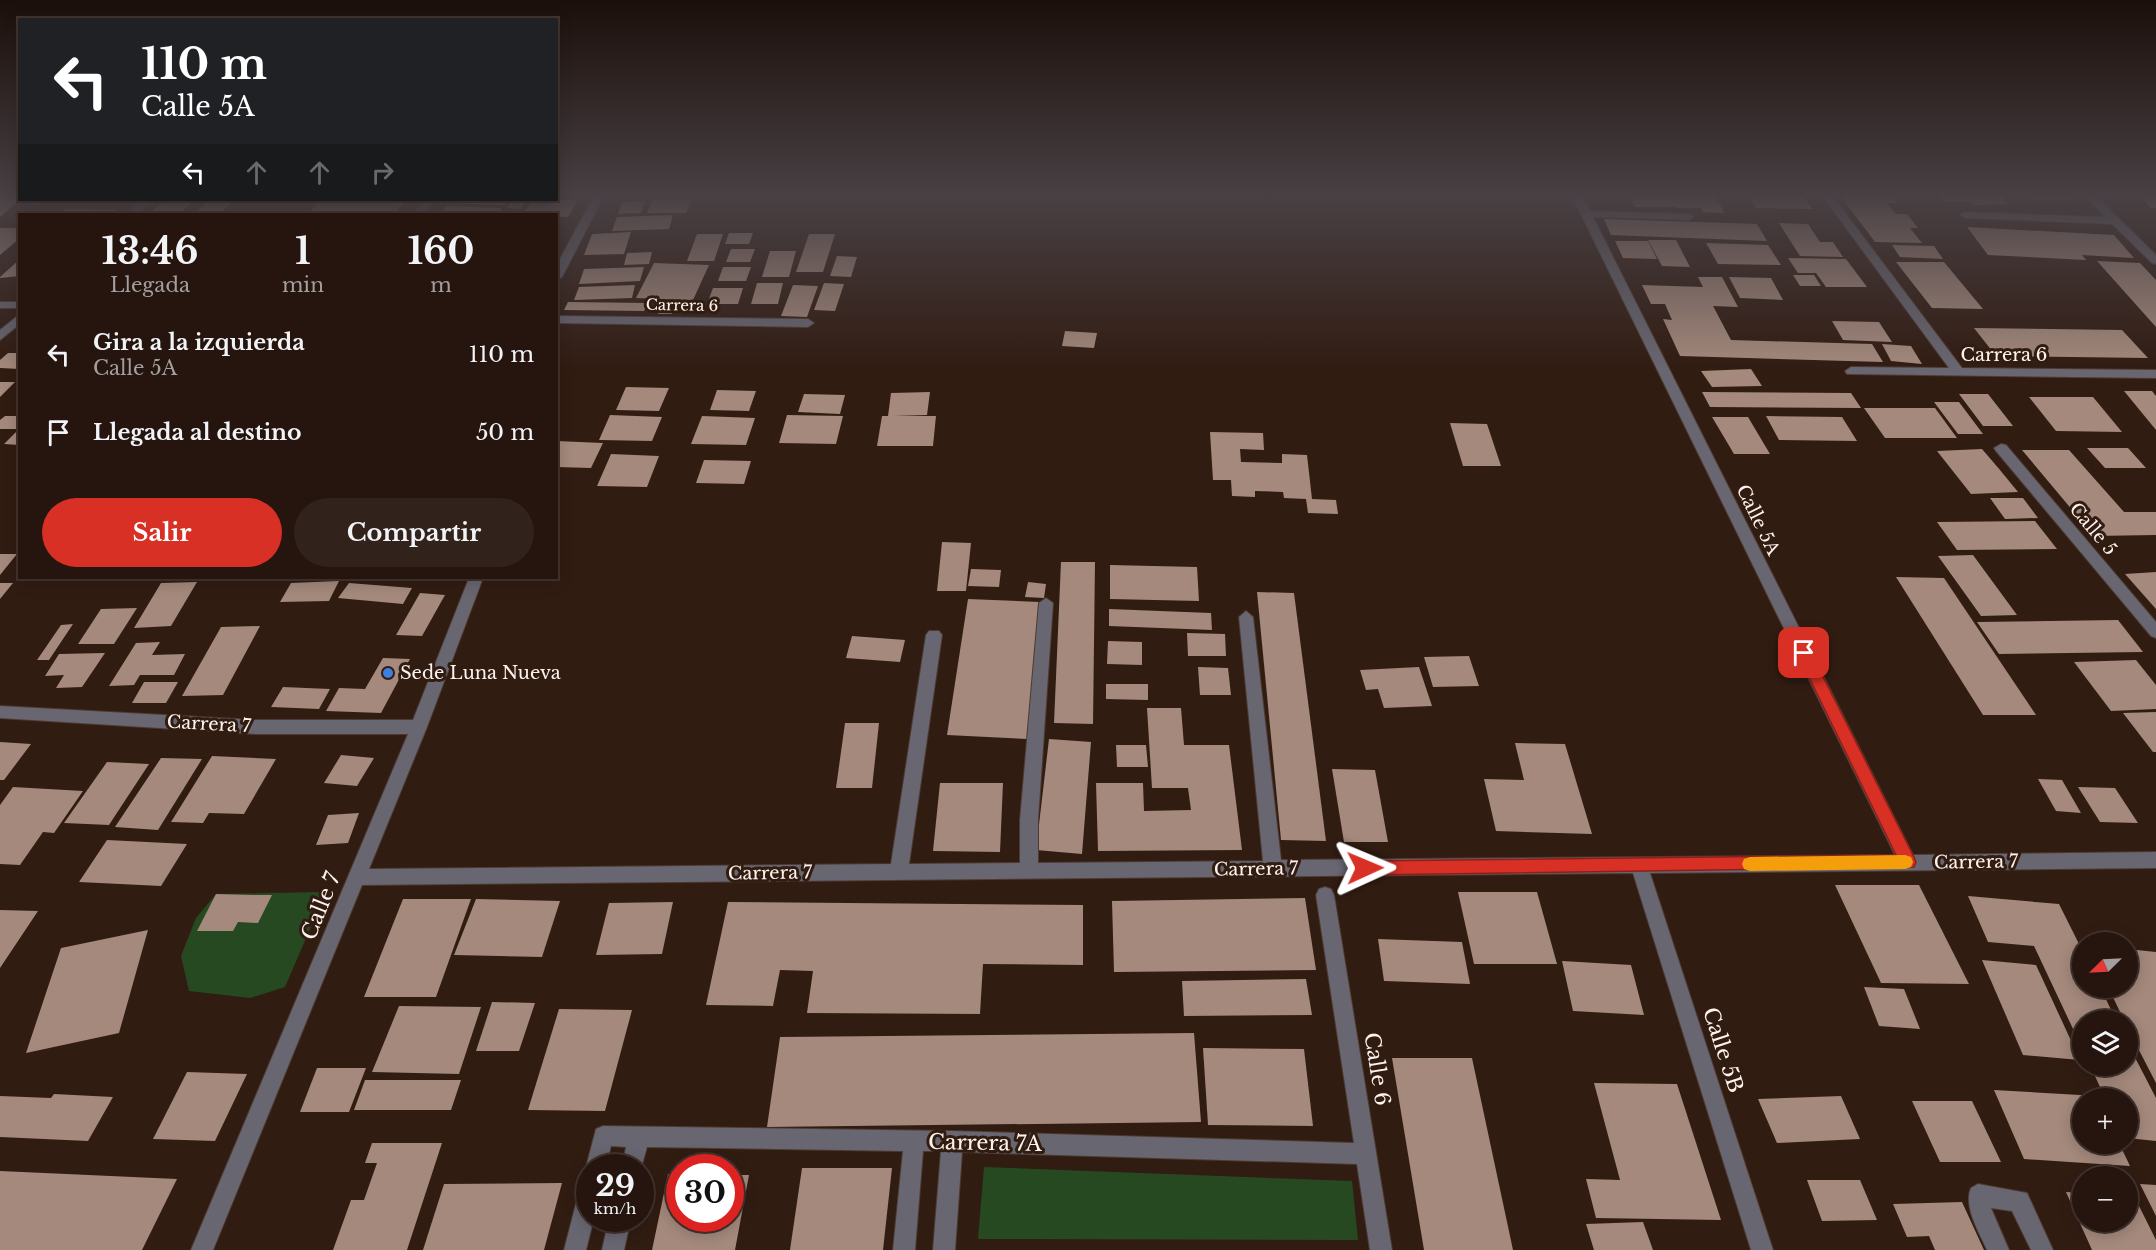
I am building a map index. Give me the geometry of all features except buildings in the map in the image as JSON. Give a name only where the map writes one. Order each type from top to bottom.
[{"type":"street","points":[[558,273],[569,252]]},
{"type":"street","name":"Calle 5A","points":[[1605,252],[1908,862]]},
{"type":"street","points":[[1869,252],[1959,374]]},
{"type":"street","points":[[0,305],[18,305]]},
{"type":"street","points":[[0,336],[18,319]]},
{"type":"street","name":"Carrera 6","points":[[558,319],[808,323]]},
{"type":"street","name":"Carrera 6","points":[[1851,371],[1959,374],[2156,374]]},
{"type":"street","name":"Calle 5","points":[[2001,448],[2156,632]]},
{"type":"street","name":"Calle 7","points":[[202,1250],[419,727],[476,579]]},
{"type":"street","points":[[1029,871],[1029,820],[1046,603]]},
{"type":"street","points":[[1246,617],[1274,869]]},
{"type":"street","points":[[899,872],[934,635]]},
{"type":"street","name":"Carrera 7","points":[[0,712],[255,727],[419,727]]},
{"type":"street","name":"Carrera 7","points":[[357,877],[2156,860]]},
{"type":"street","name":"Calle 5B","points":[[1639,865],[1762,1250]]},
{"type":"street","name":"Calle 6","points":[[1325,895],[1381,1250]]},
{"type":"street","name":"Carrera 7A","points":[[599,1154],[603,1136],[638,1139],[952,1141],[1366,1154]]},
{"type":"street","points":[[635,1154],[638,1139]]},
{"type":"street","points":[[904,1250],[914,1141]]},
{"type":"street","points":[[944,1250],[952,1141]]},
{"type":"street","points":[[1998,1250],[1982,1213],[1978,1195],[2019,1201],[2042,1250]]},
{"type":"street","points":[[575,1250],[580,1232]]},
{"type":"street","points":[[613,1250],[617,1232]]},
{"type":"green space","points":[[326,892],[285,987],[250,998],[189,991],[181,956],[196,918],[216,894]]},
{"type":"green space","points":[[984,1167],[1352,1181],[1358,1240],[978,1239]]},
{"type":"slow traffic","points":[[1750,864],[1905,862]]},
{"type":"place","name":"Sede Luna Nueva","points":[[388,673]]},
{"type":"route","points":[[1365,868],[1908,862],[1804,653]]}]
